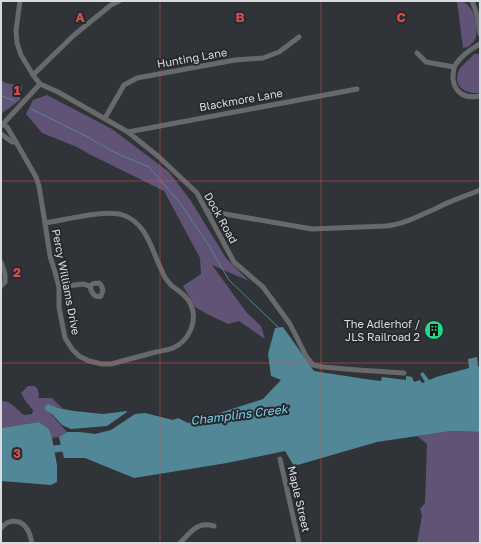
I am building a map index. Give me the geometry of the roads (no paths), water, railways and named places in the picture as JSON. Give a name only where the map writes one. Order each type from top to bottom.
[{"type":"street","name":"Dock Road","points":[[20,1],[16,30],[17,43],[21,55],[40,84],[58,92],[128,132],[159,157],[197,193],[234,262],[263,287],[290,324],[306,356],[313,365],[404,374]]},
{"type":"street","points":[[33,75],[73,36],[111,5],[119,1]]},
{"type":"street","points":[[472,1],[480,26],[480,34]]},
{"type":"street","name":"Hunting Lane","points":[[105,118],[124,85],[137,78],[235,60],[263,58],[279,52],[299,37]]},
{"type":"street","points":[[480,44],[471,49],[456,63],[453,74],[456,88],[461,93],[470,97],[480,96]]},
{"type":"street","points":[[417,53],[426,62],[454,67]]},
{"type":"street","points":[[2,125],[40,84]]},
{"type":"street","name":"Blackmore Lane","points":[[128,132],[357,89]]},
{"type":"street","name":"Percy Williams Drive","points":[[2,125],[7,127],[36,177],[39,186],[50,256],[59,287],[59,307],[65,338],[72,349],[79,356],[89,362],[111,364],[173,348],[183,342],[190,333],[193,324],[194,314],[192,305],[186,297],[166,279],[144,231],[138,224],[123,215],[113,214],[100,214],[45,223]]},
{"type":"street","points":[[1,134],[12,142],[16,142]]},
{"type":"street","points":[[207,211],[312,229],[386,226],[411,220],[439,206],[480,190]]},
{"type":"street","points":[[1,262],[5,282],[1,286]]},
{"type":"street","points":[[59,287],[83,284],[90,286]]},
{"type":"street","name":"Maple Street","points":[[280,459],[299,543]]},
{"type":"street","points":[[1,528],[10,522],[18,522],[28,529],[32,543]]},
{"type":"street","points":[[180,543],[195,528],[207,524],[214,526]]},
{"type":"water","points":[[283,327],[314,371],[365,379],[381,381],[382,377],[406,380],[406,376],[412,377],[414,382],[420,380],[422,383],[425,382],[420,374],[423,372],[429,380],[469,368],[468,359],[477,357],[478,366],[480,368],[480,432],[451,431],[377,442],[294,466],[285,451],[227,463],[134,478],[85,458],[64,458],[59,437],[67,432],[95,434],[111,430],[135,414],[145,413],[173,420],[178,418],[188,423],[263,399],[281,380],[271,376],[268,354],[275,328]]},
{"type":"water","points":[[48,404],[58,408],[74,411],[103,414],[127,412],[107,426],[71,429],[62,425],[51,413],[45,410],[45,407]]},
{"type":"water","points":[[39,422],[49,429],[52,438],[57,465],[57,482],[51,485],[1,481],[1,428]]},
{"type":"waterway","points":[[1,94],[4,97],[15,101]]},
{"type":"waterway","points":[[31,109],[84,135],[116,153],[149,167],[180,203],[208,244],[229,280],[280,329]]},
{"type":"waterway","name":"Champlins Creek","points":[[46,450],[71,447]]},
{"type":"place","name":"The Adlerhof / JLS Railroad 2","points":[[434,330]]}]
